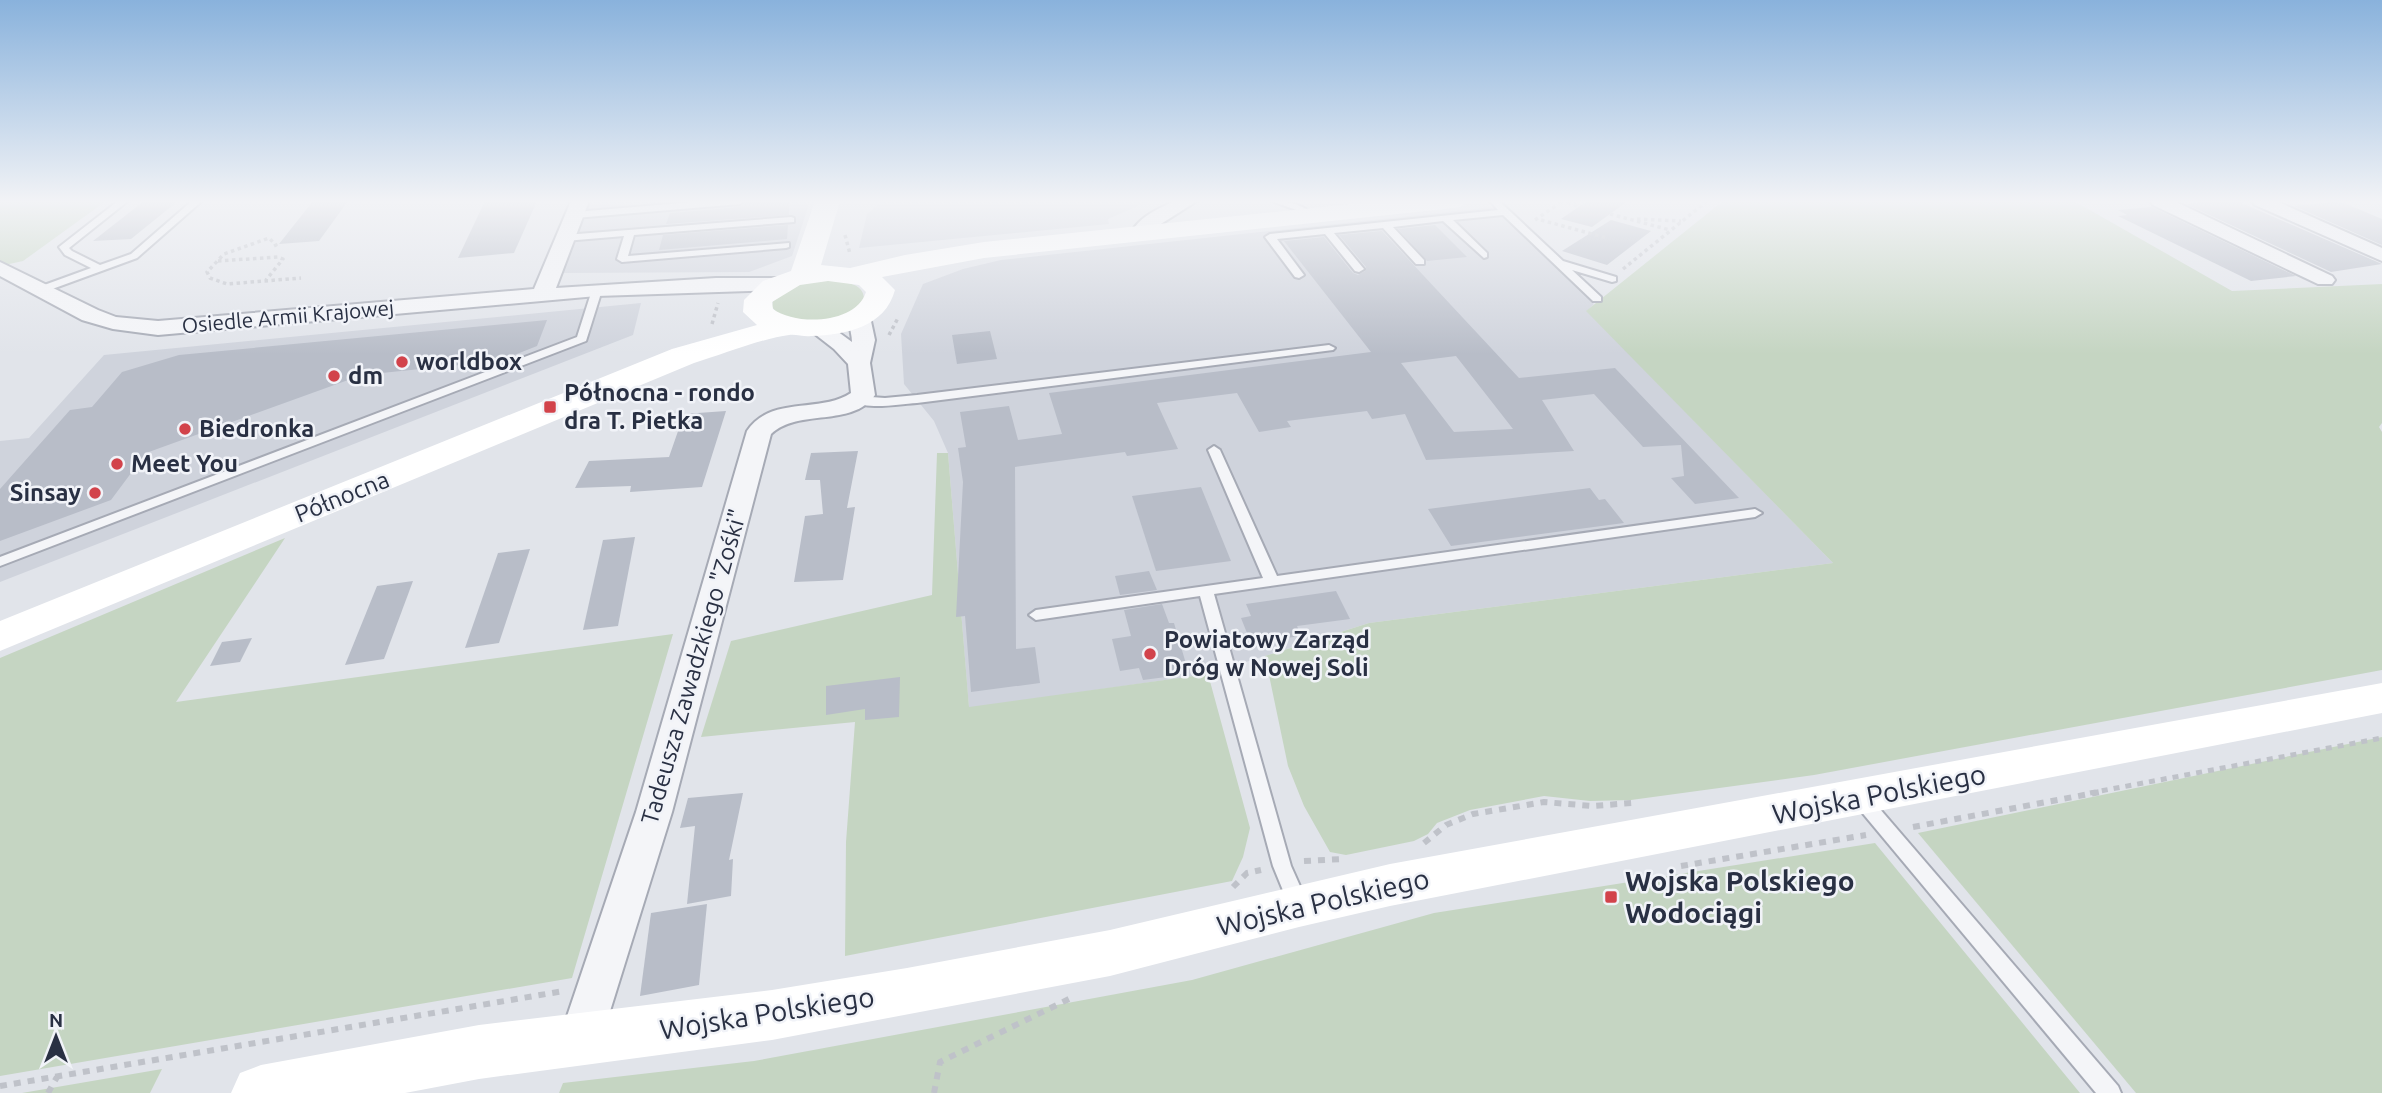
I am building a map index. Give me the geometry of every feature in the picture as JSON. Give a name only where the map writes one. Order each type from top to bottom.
[{"type":"street","points":[[543,294],[560,252]]},
{"type":"street","points":[[785,327],[763,318],[774,293],[804,252]]},
{"type":"street","points":[[683,356],[785,327],[818,328],[861,317],[874,308],[882,299],[881,290],[876,284],[847,274],[828,252]]},
{"type":"street","points":[[683,356],[774,293],[847,274],[975,252]]},
{"type":"street","points":[[2266,252],[2325,280]]},
{"type":"street","points":[[881,290],[888,280],[900,273],[957,254]]},
{"type":"street","name":"Osiedle Armii Krajowej","points":[[0,268],[40,290],[113,323],[158,328],[597,290],[677,286],[774,293]]},
{"type":"street","points":[[857,400],[863,395],[859,363],[864,340],[860,328],[861,317]]},
{"type":"street","points":[[818,328],[830,334],[859,363]]},
{"type":"street","name":"Północna","points":[[0,637],[683,356]]},
{"type":"street","name":"Tadeusza Zawadzkiego \"Zośki\"","points":[[580,1040],[654,812],[759,430],[773,418],[788,413],[839,407],[857,400]]},
{"type":"street","name":"Wojska Polskiego","points":[[261,1093],[478,1052],[772,1015],[921,989],[1110,953],[1299,905],[1528,858],[1874,815],[2382,698]]},
{"type":"lane","points":[[67,252],[101,269]]},
{"type":"lane","points":[[40,290],[101,269],[139,252]]},
{"type":"lane","points":[[624,252],[622,259],[704,252]]},
{"type":"lane","points":[[1281,252],[1299,275]]},
{"type":"lane","points":[[1344,252],[1359,269]]},
{"type":"lane","points":[[1411,252],[1420,262]]},
{"type":"lane","points":[[1547,252],[1597,299]]},
{"type":"lane","points":[[1559,263],[1612,279]]},
{"type":"lane","points":[[0,562],[582,339],[597,290]]},
{"type":"lane","points":[[857,400],[907,400],[1329,348]]},
{"type":"lane","points":[[1214,450],[1272,582]]},
{"type":"lane","points":[[1036,615],[1755,513]]},
{"type":"lane","points":[[1206,591],[1282,866],[1299,905]]},
{"type":"lane","points":[[1874,815],[2110,1093]]},
{"type":"path","points":[[230,252],[224,254],[206,272],[215,281],[227,284],[301,278],[298,283]]},
{"type":"path","points":[[1612,279],[1645,252]]},
{"type":"path","points":[[216,261],[278,257],[283,259],[265,281]]},
{"type":"path","points":[[708,328],[714,322],[719,306],[717,302]]},
{"type":"path","points":[[888,336],[903,309]]},
{"type":"path","points":[[1674,867],[1874,815],[2382,738]]},
{"type":"path","points":[[0,1086],[597,986]]},
{"type":"path","points":[[934,1093],[940,1062],[1082,993],[1055,998]]},
{"type":"path","points":[[48,1093],[57,1076]]},
{"type":"shaded area","points":[[569,252],[793,252],[792,256],[749,272],[561,273]]},
{"type":"shaded area","points":[[1075,252],[1540,252],[1594,304],[1587,311],[1833,563],[1369,623],[1208,674],[969,708],[948,453],[934,421],[904,384],[901,334],[923,284],[963,269],[1001,260]]},
{"type":"shaded area","points":[[641,303],[633,335],[0,582],[0,441],[29,438],[104,355]]},
{"type":"green space","points":[[0,252],[35,252],[23,261],[0,266]]},
{"type":"green space","points":[[1659,252],[2164,252],[2232,291],[2382,284],[2382,423],[2379,427],[2382,432],[2382,670],[1814,775],[1631,800],[1590,801],[1544,796],[1470,810],[1437,823],[1428,834],[1414,841],[1346,855],[1330,852],[1304,806],[1288,766],[1265,656],[1369,623],[1833,563],[1586,311]]},
{"type":"green space","points":[[827,280],[856,286],[863,293],[864,299],[844,315],[822,320],[788,318],[772,307],[773,301],[799,284]]},
{"type":"green space","points":[[937,453],[948,453],[969,707],[1208,674],[1250,828],[1243,857],[1232,881],[845,956],[846,842],[855,722],[701,737],[731,641],[932,595]]},
{"type":"green space","points":[[285,538],[176,702],[673,634],[572,978],[0,1076],[0,658]]},
{"type":"green space","points":[[2382,737],[2382,1093],[2136,1093],[1918,833]]},
{"type":"green space","points":[[1875,843],[2080,1093],[559,1093],[563,1083],[754,1061],[1192,980],[1434,913]]},
{"type":"green space","points":[[162,1069],[150,1093],[22,1093]]},
{"type":"building","points":[[461,252],[514,252],[514,253],[458,258]]},
{"type":"building","points":[[1293,252],[1336,252],[1353,273],[1358,275],[1365,271],[1366,267],[1353,252],[1402,252],[1519,378],[1615,368],[1739,498],[1695,504],[1671,478],[1684,476],[1681,445],[1643,447],[1594,394],[1542,400],[1574,451],[1426,460],[1405,414],[1372,419],[1367,411],[1287,421],[1291,427],[1259,432],[1237,393],[1157,403],[1178,449],[1127,456],[1125,452],[1015,467],[1016,649],[1035,647],[1040,683],[971,692],[965,616],[956,617],[963,482],[958,448],[966,447],[960,412],[1009,406],[1018,440],[1062,434],[1049,393],[1371,352]],"holes":[[[1456,356],[1513,429],[1454,432],[1401,363]]]},
{"type":"building","points":[[1419,252],[1462,252],[1467,257],[1427,261]]},
{"type":"building","points":[[1565,252],[1624,252],[1607,265]]},
{"type":"building","points":[[2192,252],[2246,252],[2296,276],[2251,281]]},
{"type":"building","points":[[2288,252],[2354,252],[2382,264],[2331,272]]},
{"type":"building","points":[[547,320],[537,346],[499,361],[362,375],[146,453],[111,500],[0,541],[0,489],[70,410],[92,407],[122,372],[179,355]]},
{"type":"building","points":[[990,331],[997,359],[957,364],[952,335]]},
{"type":"building","points":[[726,411],[702,487],[630,492],[631,486],[575,488],[589,461],[669,457],[684,414]]},
{"type":"building","points":[[858,451],[847,508],[855,507],[843,580],[794,582],[805,516],[823,514],[820,480],[805,480],[811,453]]},
{"type":"building","points":[[1201,487],[1231,561],[1156,571],[1132,496]]},
{"type":"building","points":[[1590,488],[1599,500],[1605,499],[1624,523],[1451,546],[1428,509]]},
{"type":"building","points":[[635,537],[618,626],[583,630],[603,540]]},
{"type":"building","points":[[530,549],[499,643],[465,648],[498,553]]},
{"type":"building","points":[[1149,571],[1157,590],[1120,595],[1115,576]]},
{"type":"building","points":[[413,581],[384,659],[345,665],[377,586]]},
{"type":"building","points":[[1336,591],[1350,619],[1297,626],[1301,636],[1251,643],[1241,618],[1251,616],[1246,604]]},
{"type":"building","name":"Powiatowy Zarząd Dróg w Nowej Soli","points":[[1162,604],[1169,623],[1174,623],[1189,674],[1143,680],[1139,668],[1120,671],[1112,639],[1131,636],[1124,610]]},
{"type":"building","points":[[252,638],[240,662],[210,666],[222,642]]},
{"type":"building","points":[[900,677],[899,717],[865,720],[865,709],[826,715],[826,686]]},
{"type":"building","points":[[743,793],[729,860],[733,859],[731,896],[687,904],[695,826],[680,828],[688,798]]},
{"type":"building","points":[[707,904],[699,985],[640,996],[651,913]]},
{"type":"place","name":"worldbox","points":[[402,362]]},
{"type":"place","name":"dm","points":[[334,376]]},
{"type":"place","name":"Północna - rondo dra T. Pietka","points":[[550,407]]},
{"type":"place","name":"Biedronka","points":[[185,429]]},
{"type":"place","name":"Meet You","points":[[117,464]]},
{"type":"place","name":"Sinsay","points":[[95,493]]},
{"type":"place","name":"Powiatowy Zarząd Dróg w Nowej Soli","points":[[1150,654]]},
{"type":"place","name":"Wojska Polskiego Wodociągi","points":[[1611,897]]}]
